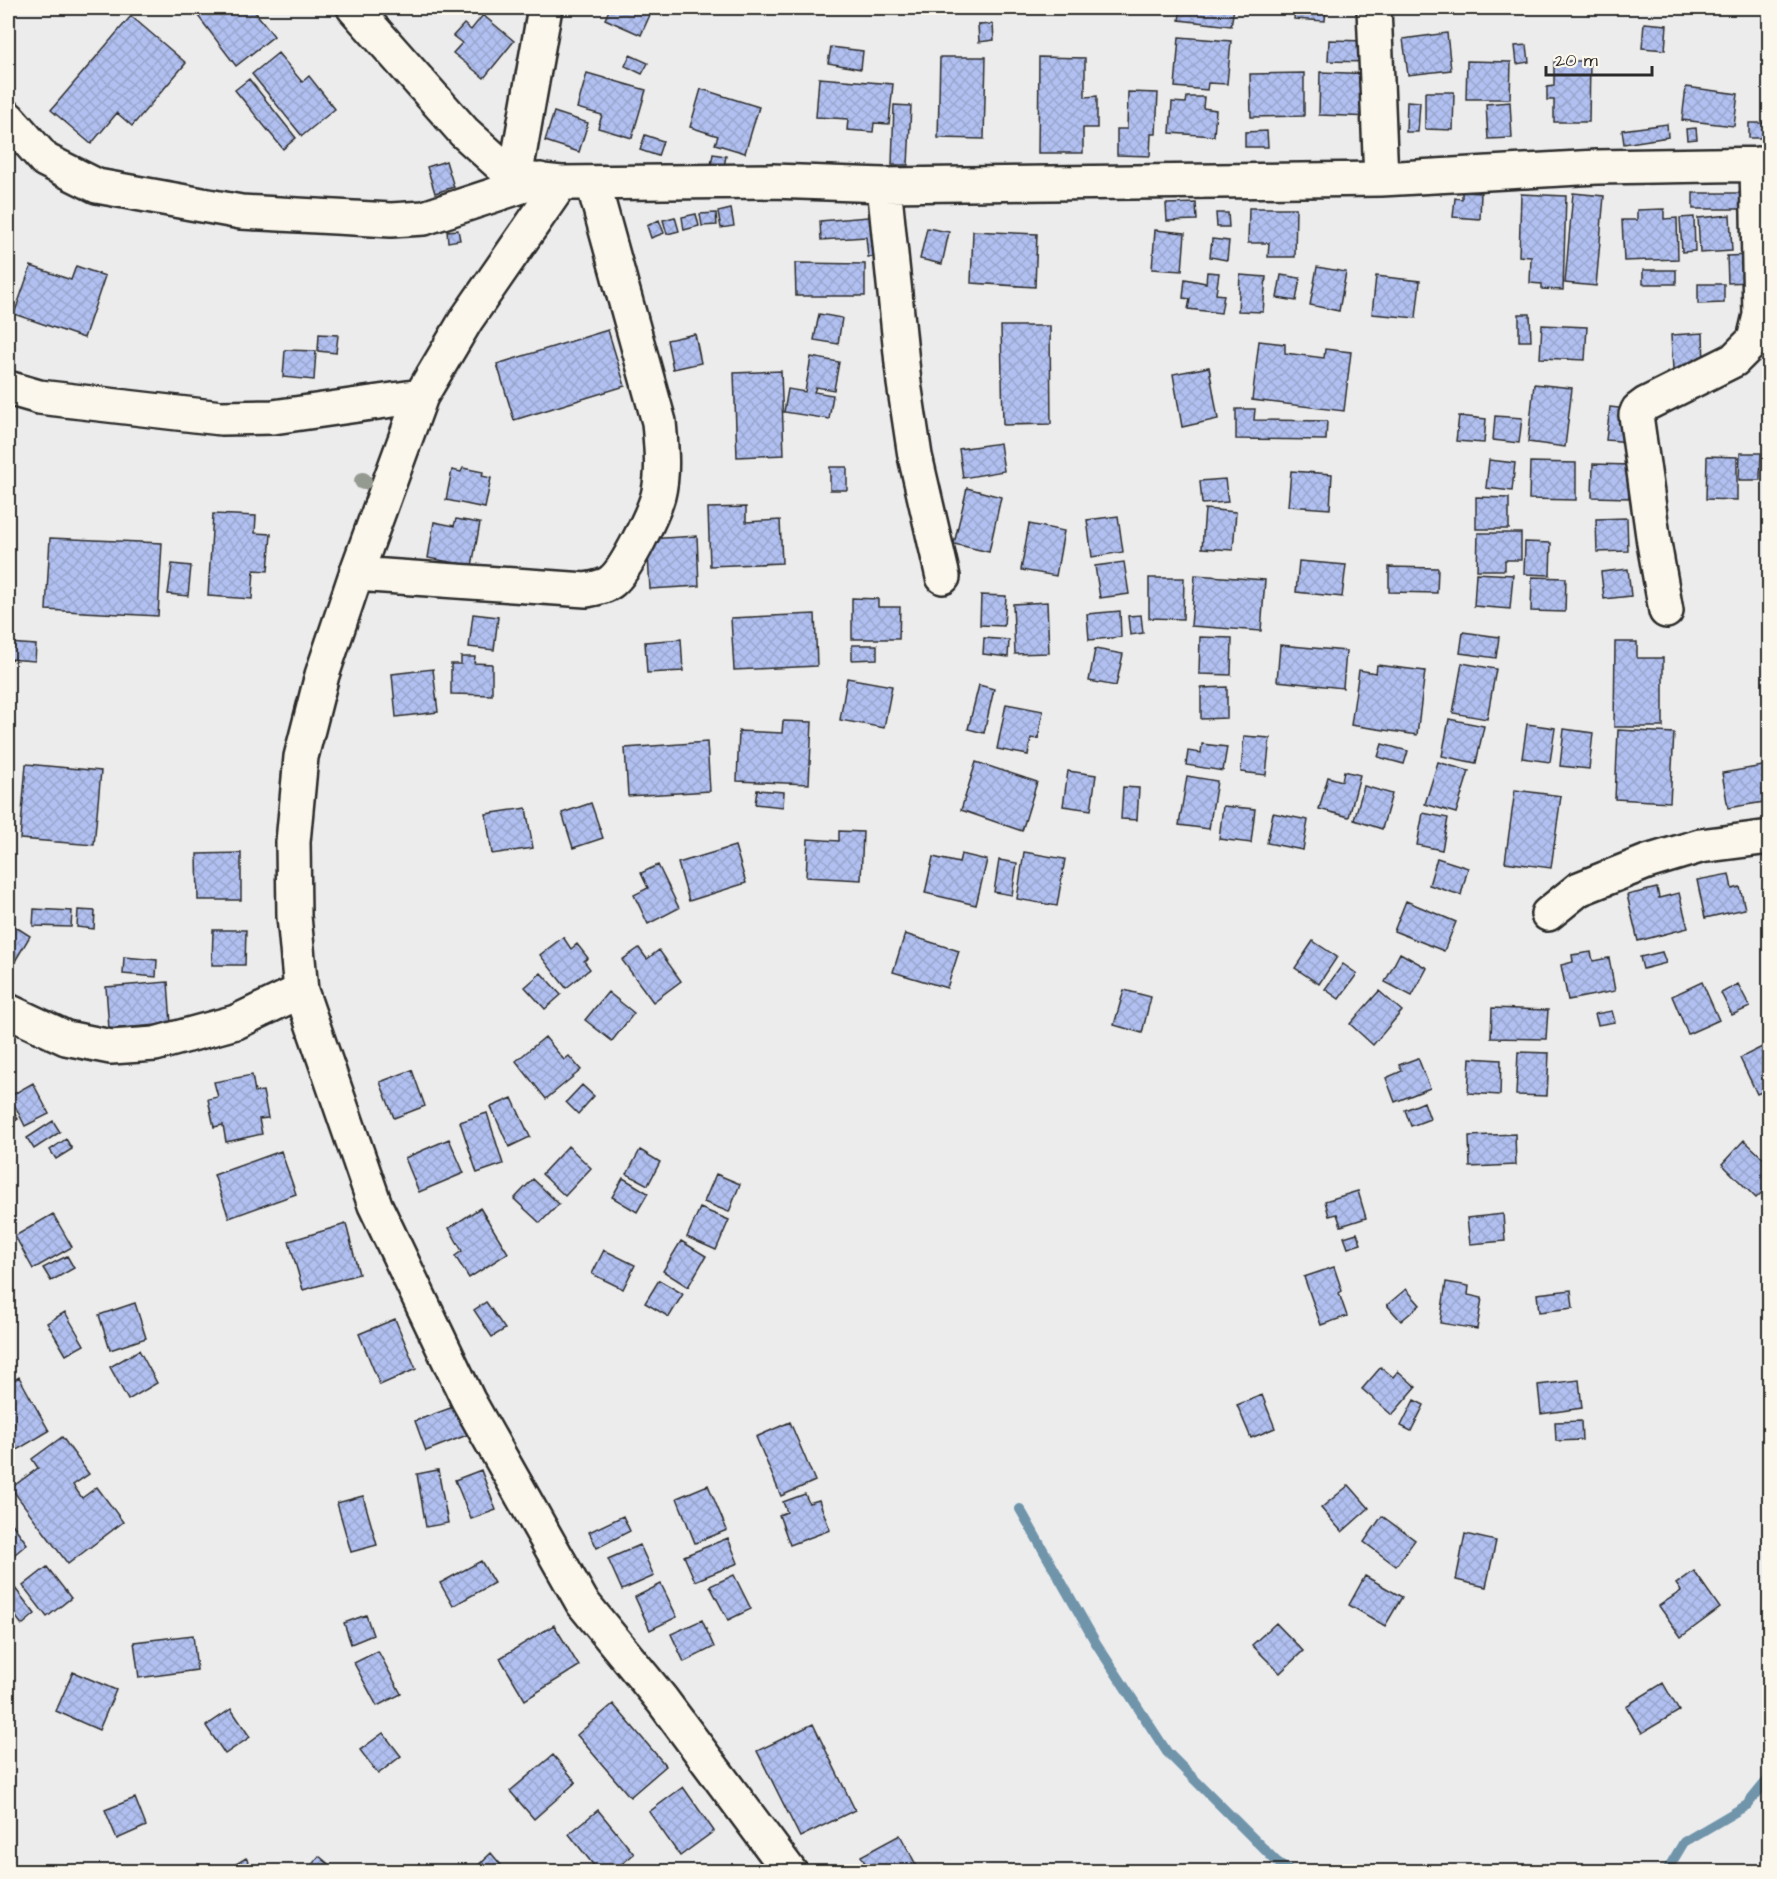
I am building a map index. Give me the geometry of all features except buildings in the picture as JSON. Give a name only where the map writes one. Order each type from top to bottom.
[{"type":"street","points":[[354,8],[464,132],[539,180]]},
{"type":"street","points":[[545,8],[539,180],[466,320],[421,396],[322,675],[302,757],[293,842],[294,916],[301,991],[375,1205],[468,1400],[582,1602],[662,1700],[790,1872]]},
{"type":"street","points":[[1374,8],[1381,179]]},
{"type":"street","points":[[8,118],[45,160],[97,186],[241,212],[391,220],[424,218],[539,180],[593,183],[772,181],[884,185],[1381,179],[1597,167],[1763,164],[1760,315],[1754,340],[1734,360],[1646,404],[1638,410],[1636,415],[1666,611]]},
{"type":"street","points":[[356,574],[586,590],[603,587],[614,580],[636,546],[658,496],[662,455],[659,422],[593,183]]},
{"type":"street","points":[[884,185],[904,383],[915,456],[943,577]]},
{"type":"street","points":[[8,388],[39,397],[221,418],[273,417],[421,396]]},
{"type":"street","points":[[1548,915],[1579,889],[1647,862],[1700,846],[1770,837]]},
{"type":"street","points":[[8,1011],[66,1038],[111,1047],[155,1044],[236,1022],[301,991]]},
{"type":"waterway","points":[[1020,1509],[1096,1643],[1167,1752],[1276,1861],[1291,1872]]},
{"type":"waterway","points":[[1666,1872],[1684,1842],[1747,1805],[1770,1777]]}]
